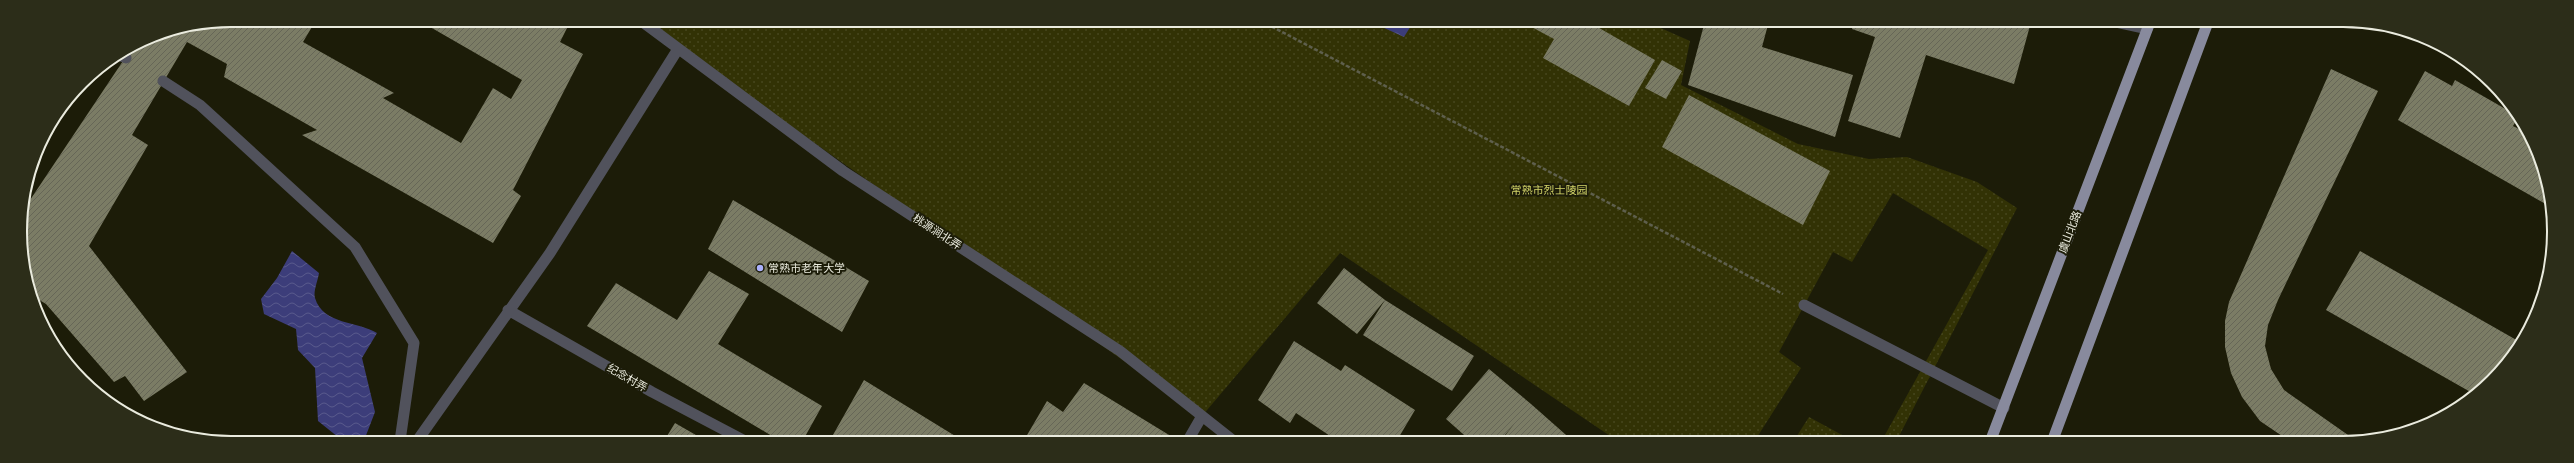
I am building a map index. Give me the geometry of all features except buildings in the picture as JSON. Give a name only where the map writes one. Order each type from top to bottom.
[{"type":"main road","name":"虞山北路","points":[[1992,436],[2149,27]]},
{"type":"main road","points":[[2054,436],[2206,27]]},
{"type":"lane","name":"桃源涧北弄","points":[[649,27],[843,171],[1120,351],[1227,436]]},
{"type":"lane","points":[[421,436],[508,310],[550,253],[678,49]]},
{"type":"lane","points":[[163,81],[200,105],[355,247],[414,343],[401,436]]},
{"type":"lane","points":[[1804,305],[2004,408]]},
{"type":"lane","name":"纪念村弄","points":[[508,310],[652,392],[736,436]]},
{"type":"lane","points":[[1190,436],[1202,416]]},
{"type":"path","points":[[1272,27],[1804,305]]},
{"type":"green space","name":"常熟市烈士陵园","points":[[650,27],[1383,27],[1404,36],[1410,27],[1658,27],[1690,41],[1681,85],[1798,144],[1869,159],[1907,157],[1977,182],[2017,208],[1899,436],[1884,436],[1988,250],[1893,193],[1852,262],[1833,252],[1779,352],[1801,368],[1758,436],[1610,436],[1340,253],[1202,416]]},
{"type":"green space","points":[[1809,417],[1844,436],[1797,436]]},
{"type":"water","points":[[1382,27],[1410,27],[1404,37]]},
{"type":"water","points":[[292,251],[319,273],[315,289],[315,298],[319,307],[325,313],[333,318],[369,329],[377,333],[362,358],[375,412],[366,436],[337,436],[318,421],[315,368],[298,350],[296,329],[264,314],[261,299],[277,278]]},
{"type":"place","name":"常熟市老年大学","points":[[760,268]]}]
